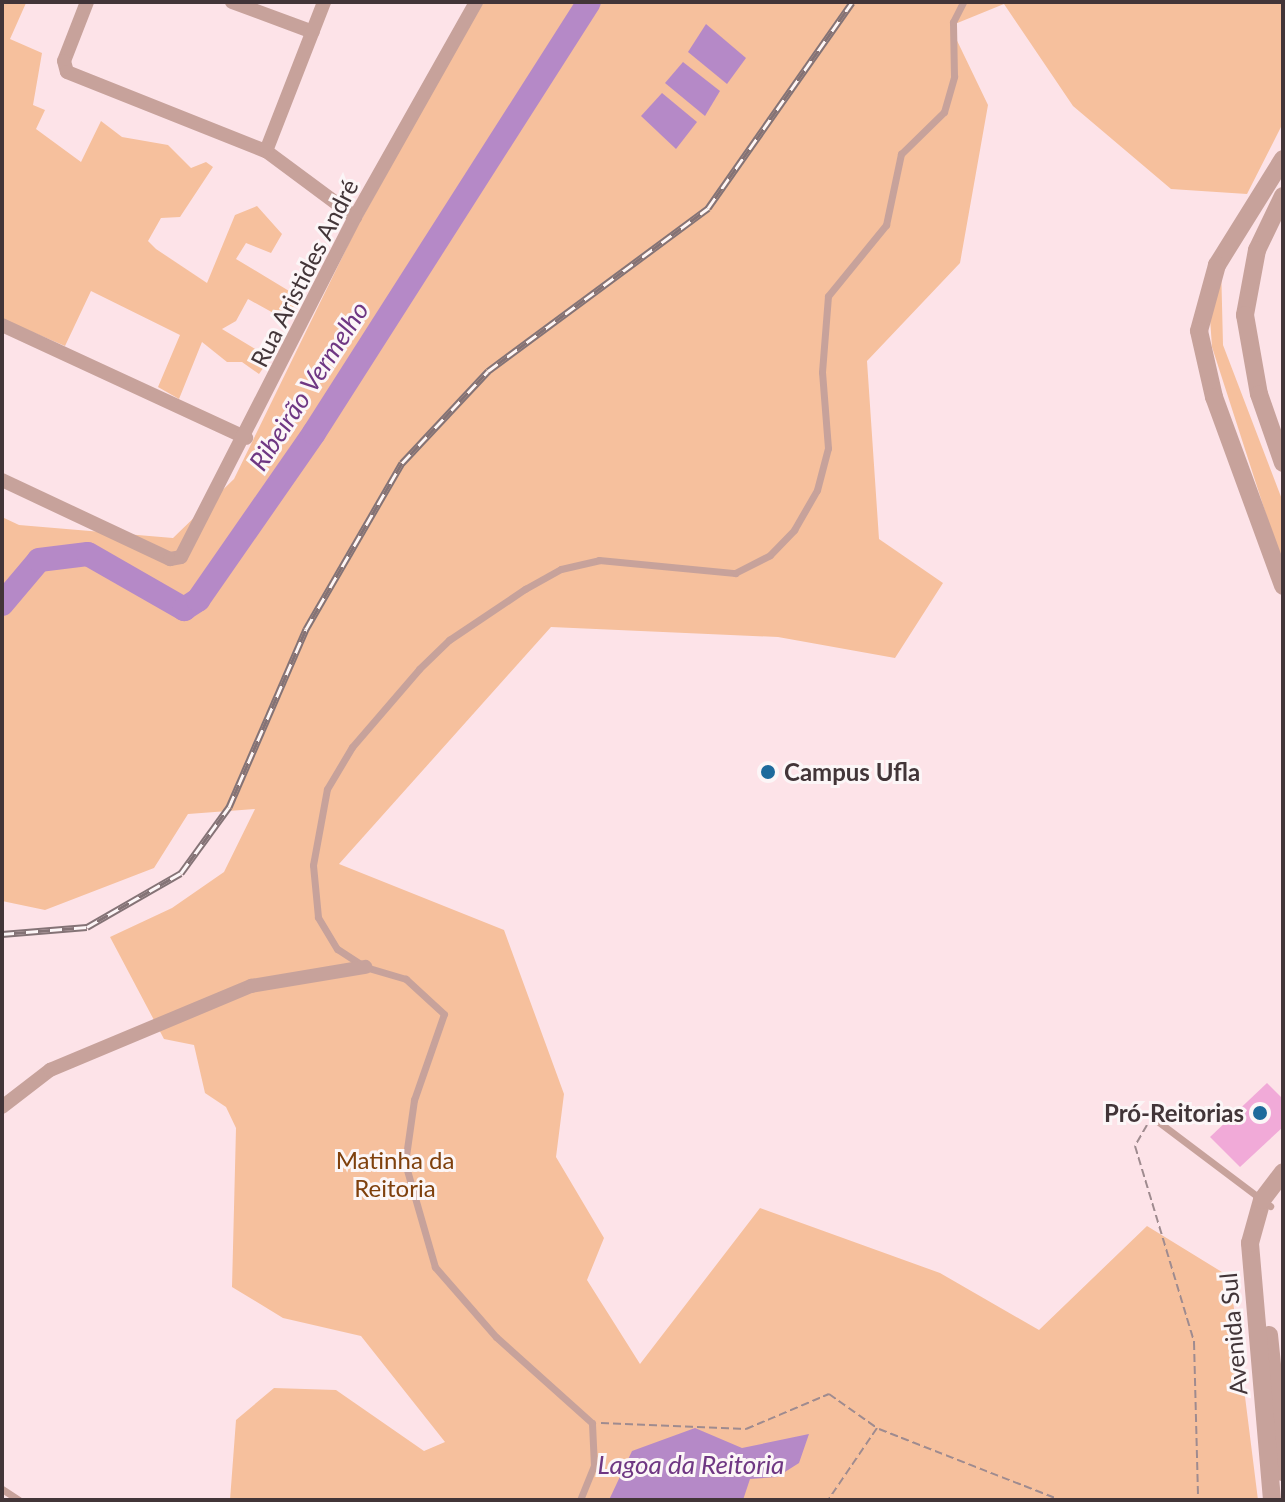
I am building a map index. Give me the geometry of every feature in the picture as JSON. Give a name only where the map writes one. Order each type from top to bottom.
[{"type":"street","points":[[87,2],[63,68],[266,151],[355,217]]},
{"type":"street","points":[[232,2],[313,32]]},
{"type":"street","points":[[266,151],[324,2]]},
{"type":"street","name":"Rua Aristides André","points":[[2,480],[170,559],[186,551],[246,438],[355,217],[476,2]]},
{"type":"street","points":[[1283,159],[1217,265],[1199,331],[1214,397],[1283,586]]},
{"type":"street","points":[[1283,196],[1257,250],[1245,315],[1259,394],[1283,463]]},
{"type":"street","points":[[2,325],[246,438]]},
{"type":"street","points":[[2,1107],[50,1070],[251,986],[365,967]]},
{"type":"street","name":"Avenida Sul","points":[[1272,1500],[1250,1283],[1250,1243],[1283,1172]]},
{"type":"street","name":"Avenida Sul","points":[[1283,1188],[1266,1203],[1260,1265],[1283,1472]]},
{"type":"lane","points":[[580,1500],[594,1466],[592,1423],[496,1337],[435,1267],[405,1163],[414,1100],[444,1014],[406,979],[365,967],[337,949],[318,917],[316,833],[327,789],[352,747],[419,669],[449,640],[561,569],[599,560],[735,573],[770,555],[794,530],[817,490],[828,448],[822,358],[828,296],[886,225],[901,154],[944,112],[953,85],[953,22],[963,2]]},
{"type":"lane","points":[[1152,1117],[1266,1203]]},
{"type":"lane","points":[[2,1489],[19,1500]]},
{"type":"path","points":[[1152,1117],[1135,1146],[1194,1342],[1198,1500]]},
{"type":"path","points":[[592,1423],[746,1429],[829,1394],[877,1428],[1060,1500]]},
{"type":"path","points":[[828,1500],[877,1428]]},
{"type":"green space","points":[[2,2],[26,3],[10,39],[42,53],[33,105],[45,110],[36,129],[81,162],[101,121],[122,137],[168,145],[191,168],[206,162],[213,167],[180,217],[161,218],[148,241],[156,249],[207,283],[235,215],[257,206],[282,234],[271,253],[246,243],[236,259],[299,297],[286,320],[248,299],[236,321],[222,329],[270,358],[259,374],[242,362],[227,362],[202,342],[179,399],[158,387],[180,335],[91,291],[65,346],[2,319]]},
{"type":"green space","name":"Matinha da Reitoria","points":[[482,2],[1283,2],[1283,123],[1247,194],[1171,189],[1073,106],[1004,4],[950,26],[988,105],[960,263],[867,361],[879,539],[943,583],[895,658],[778,637],[551,627],[339,864],[504,930],[564,1094],[556,1157],[604,1238],[587,1280],[640,1364],[760,1208],[940,1273],[1039,1330],[1147,1226],[1230,1277],[1258,1500],[230,1500],[236,1420],[274,1388],[336,1390],[424,1451],[445,1442],[361,1336],[283,1318],[232,1287],[236,1128],[226,1107],[205,1093],[194,1045],[164,1039],[110,937],[172,908],[224,872],[255,809],[188,814],[154,868],[45,910],[2,901],[2,517],[19,525],[173,538],[234,479],[356,229]]},
{"type":"green space","points":[[1221,264],[1223,345],[1283,502],[1283,567],[1212,347],[1209,304]]},
{"type":"water","points":[[706,24],[746,58],[727,84],[688,52]]},
{"type":"water","points":[[683,62],[720,91],[705,116],[665,83]]},
{"type":"water","points":[[662,93],[697,122],[676,149],[641,116]]},
{"type":"water","name":"Lagoa da Reitoria","points":[[695,1428],[742,1448],[809,1434],[799,1463],[777,1477],[750,1479],[743,1500],[609,1500],[632,1451]]},
{"type":"building","name":"Pró-Reitorias","points":[[1267,1083],[1283,1099],[1283,1127],[1240,1167],[1210,1137]]},
{"type":"waterway","name":"Ribeirão Vermelho","points":[[2,604],[39,560],[88,554],[184,609],[198,600],[314,433],[589,2]]},
{"type":"railway","points":[[2,934],[87,927],[181,873],[229,807],[306,629],[402,463],[488,371],[708,208],[852,2]]},
{"type":"place","name":"Campus Ufla","points":[[768,772]]},
{"type":"place","name":"Pró-Reitorias","points":[[1260,1113]]}]
